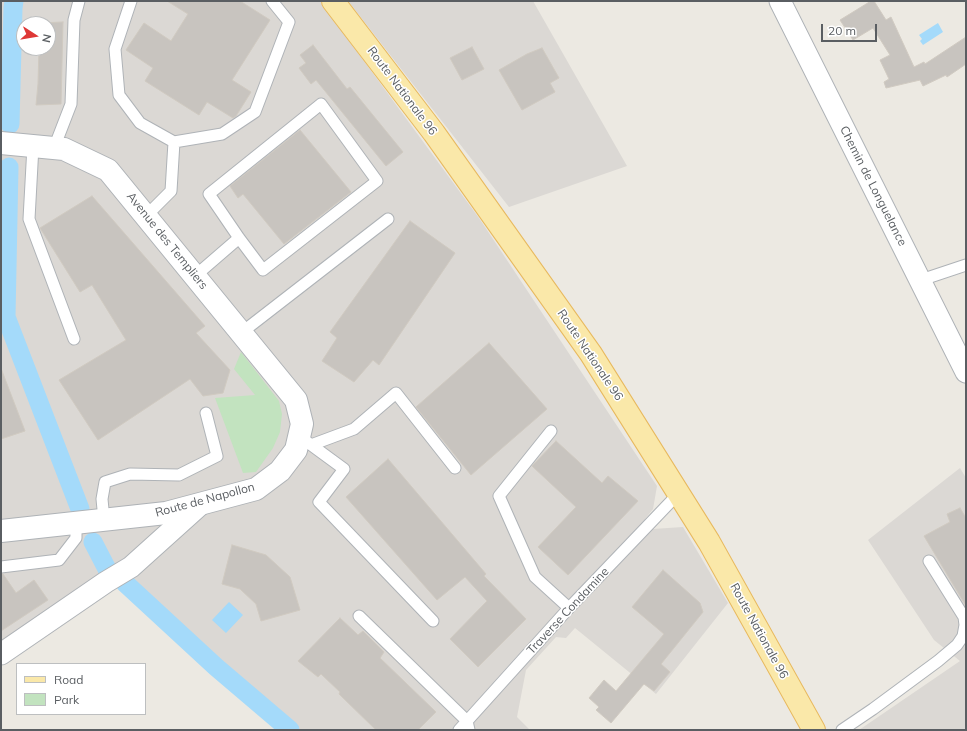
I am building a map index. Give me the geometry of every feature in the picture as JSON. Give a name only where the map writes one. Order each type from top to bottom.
[{"type":"main road","name":"Route Nationale 96","points":[[333,1],[434,133],[591,354],[709,542],[814,730]]},
{"type":"street","name":"Chemin de Longuelance","points":[[780,1],[966,372]]},
{"type":"street","name":"Avenue des Templiers","points":[[1,143],[64,149],[108,170],[296,400]]},
{"type":"street","name":"Route de Napollon","points":[[1,531],[166,513],[256,489],[280,471],[305,441],[296,400]]},
{"type":"street","points":[[1,654],[106,582],[131,567],[201,504]]},
{"type":"lane","points":[[74,338],[29,220],[44,147],[71,104],[74,20],[79,1]]},
{"type":"lane","points":[[131,1],[115,49],[119,95],[140,123],[174,142],[222,134],[255,112],[289,22],[272,1]]},
{"type":"lane","points":[[321,104],[377,181],[263,270],[239,238],[209,194],[321,104]]},
{"type":"lane","points":[[146,216],[171,191],[174,142]]},
{"type":"lane","points":[[241,333],[388,219]]},
{"type":"lane","points":[[195,276],[239,238]]},
{"type":"lane","points":[[920,280],[966,265]]},
{"type":"lane","points":[[305,441],[354,429],[396,393],[455,468]]},
{"type":"lane","points":[[104,520],[102,499],[105,482],[130,474],[179,475],[217,456],[206,413]]},
{"type":"lane","points":[[551,431],[499,496],[535,577],[569,608]]},
{"type":"lane","points":[[305,441],[344,469],[319,502],[433,621]]},
{"type":"lane","name":"Traverse Condamine","points":[[459,730],[468,726],[569,608],[679,493]]},
{"type":"lane","points":[[1,567],[59,560],[76,538],[76,523]]},
{"type":"lane","points":[[842,730],[938,661],[958,645],[963,636],[965,625],[964,617],[930,561]]},
{"type":"lane","points":[[359,616],[468,726]]},
{"type":"shaded area","points":[[1,1],[320,1],[479,218],[657,486],[653,509],[645,519],[653,529],[683,527],[728,603],[656,694],[575,628],[566,638],[556,637],[526,670],[517,717],[530,730],[299,730],[238,680],[127,577],[1,643]]},
{"type":"shaded area","points":[[348,1],[533,1],[627,166],[509,207]]},
{"type":"shaded area","points":[[960,468],[966,478],[966,730],[859,730],[960,661],[934,640],[868,540]]},
{"type":"green space","points":[[241,352],[279,401],[282,414],[280,432],[273,448],[256,472],[243,473],[215,398],[255,395],[234,369]]},
{"type":"water","points":[[938,23],[943,32],[923,45],[920,41],[922,39],[919,35]]},
{"type":"water","points":[[229,602],[243,615],[226,633],[212,620]]},
{"type":"building","points":[[167,1],[240,1],[270,20],[232,80],[251,92],[236,116],[233,118],[207,102],[199,115],[145,81],[153,68],[126,50],[144,23],[171,41],[188,14]]},
{"type":"building","points":[[871,1],[874,1],[886,20],[891,17],[914,67],[924,62],[925,64],[966,37],[966,64],[947,77],[946,75],[923,86],[920,80],[886,88],[884,82],[889,79],[880,60],[890,55],[873,28],[853,40],[840,20]]},
{"type":"building","points":[[56,22],[63,22],[61,104],[36,105],[39,56],[56,56]]},
{"type":"building","points":[[313,45],[347,89],[350,87],[403,152],[386,166],[316,80],[311,84],[299,68],[306,63],[300,55]]},
{"type":"building","points":[[472,47],[484,69],[462,80],[450,58]]},
{"type":"building","points":[[542,48],[559,78],[550,83],[555,92],[522,110],[499,70],[527,54]]},
{"type":"building","points":[[300,130],[351,192],[284,244],[243,194],[238,198],[230,186]]},
{"type":"building","points":[[92,196],[205,326],[196,333],[230,370],[223,393],[203,396],[190,379],[98,440],[59,380],[126,340],[92,285],[80,292],[40,228]]},
{"type":"building","points":[[410,221],[455,253],[379,365],[373,360],[354,382],[322,361],[337,338],[330,332]]},
{"type":"building","points":[[489,343],[547,409],[471,475],[416,407]]},
{"type":"building","points":[[2,371],[25,431],[1,439],[1,372]]},
{"type":"building","points":[[556,441],[602,483],[608,476],[638,501],[568,575],[538,547],[576,507],[532,466]]},
{"type":"building","points":[[388,459],[486,574],[484,576],[526,619],[478,667],[450,639],[487,601],[465,577],[437,600],[346,497]]},
{"type":"building","points":[[960,508],[966,518],[966,606],[924,536],[950,522],[947,514]]},
{"type":"building","points":[[232,545],[266,555],[290,577],[300,610],[261,621],[256,604],[240,589],[222,584]]},
{"type":"building","points":[[663,570],[700,603],[703,612],[661,664],[670,672],[654,691],[644,684],[611,723],[596,710],[599,707],[589,698],[604,680],[616,691],[664,634],[632,607]]},
{"type":"building","points":[[1,574],[3,574],[16,593],[34,580],[48,600],[1,631]]},
{"type":"building","points":[[340,618],[358,635],[363,631],[384,652],[380,658],[436,712],[418,730],[376,730],[321,674],[318,677],[298,661]]},
{"type":"waterway","points":[[10,124],[14,1]]},
{"type":"waterway","points":[[9,167],[6,317],[80,509]]},
{"type":"waterway","points":[[93,542],[107,569]]},
{"type":"waterway","points":[[125,583],[216,667],[290,730]]}]
